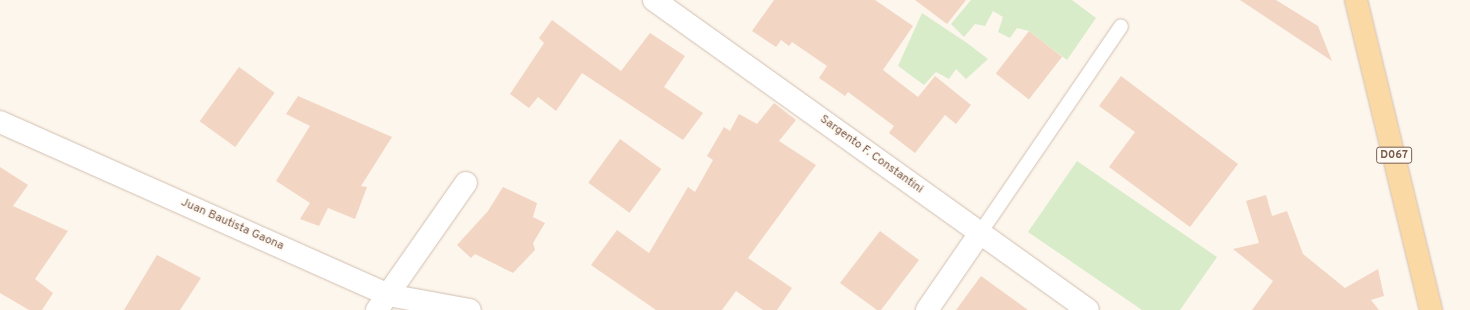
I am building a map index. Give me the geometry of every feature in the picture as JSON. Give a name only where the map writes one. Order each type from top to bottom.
[{"type":"main road","name":"D067","points":[[1356,0],[1431,310]]},
{"type":"street","name":"Sargento F. Constantini","points":[[654,0],[1088,310]]},
{"type":"street","name":"Juan Bautista Gaona","points":[[0,122],[382,302],[470,310]]},
{"type":"street","points":[[382,302],[466,183]]},
{"type":"street","points":[[927,310],[980,233]]},
{"type":"lane","points":[[980,233],[1121,26]]},
{"type":"green space","points":[[971,0],[1072,0],[1096,18],[1067,60],[1029,31],[1017,28],[1010,38],[998,32],[1003,17],[993,11],[985,26],[975,24],[964,37],[951,24]]},
{"type":"green space","points":[[922,13],[988,59],[966,79],[956,69],[949,79],[936,72],[924,85],[898,66]]},
{"type":"green space","points":[[1077,161],[1217,257],[1180,310],[1142,310],[1028,232]]},
{"type":"building","points":[[774,0],[875,0],[913,26],[883,70],[918,97],[935,76],[971,105],[956,124],[945,115],[915,153],[889,133],[894,126],[848,92],[845,96],[819,78],[827,66],[792,42],[789,46],[781,40],[776,47],[752,31]]},
{"type":"building","points":[[915,0],[966,0],[947,24]]},
{"type":"building","points":[[1240,0],[1276,0],[1318,26],[1332,61]]},
{"type":"building","points":[[552,20],[621,71],[650,33],[685,56],[664,87],[703,113],[683,140],[582,73],[556,111],[538,97],[529,108],[510,94],[544,43],[539,38]]},
{"type":"building","points":[[1029,31],[1062,57],[1029,99],[996,74]]},
{"type":"building","points":[[239,67],[275,93],[235,147],[200,121]]},
{"type":"building","points":[[1121,76],[1238,164],[1190,227],[1109,167],[1135,132],[1099,106]]},
{"type":"building","points":[[298,96],[392,137],[361,186],[367,187],[355,219],[328,208],[319,226],[300,219],[310,203],[276,181],[310,126],[286,114]]},
{"type":"building","points":[[774,103],[796,120],[779,141],[816,165],[748,258],[792,288],[777,310],[763,310],[736,291],[722,310],[656,310],[591,265],[617,230],[649,253],[688,187],[695,192],[713,160],[707,156],[724,127],[730,131],[739,114],[757,124]]},
{"type":"building","points":[[620,139],[661,169],[630,213],[588,183]]},
{"type":"building","points":[[0,167],[28,185],[13,206],[68,231],[35,279],[53,293],[42,310],[29,310],[0,293]]},
{"type":"building","points":[[503,187],[537,203],[533,217],[545,223],[533,243],[535,250],[513,273],[475,254],[471,258],[457,245],[488,211]]},
{"type":"building","points":[[1266,195],[1272,216],[1287,211],[1303,254],[1345,288],[1378,269],[1384,296],[1371,300],[1379,310],[1252,310],[1273,281],[1233,249],[1259,243],[1246,201]]},
{"type":"building","points":[[880,231],[919,260],[881,310],[877,310],[840,283]]},
{"type":"building","points":[[157,255],[201,278],[180,310],[124,310]]},
{"type":"building","points":[[981,276],[1028,310],[956,310]]}]
